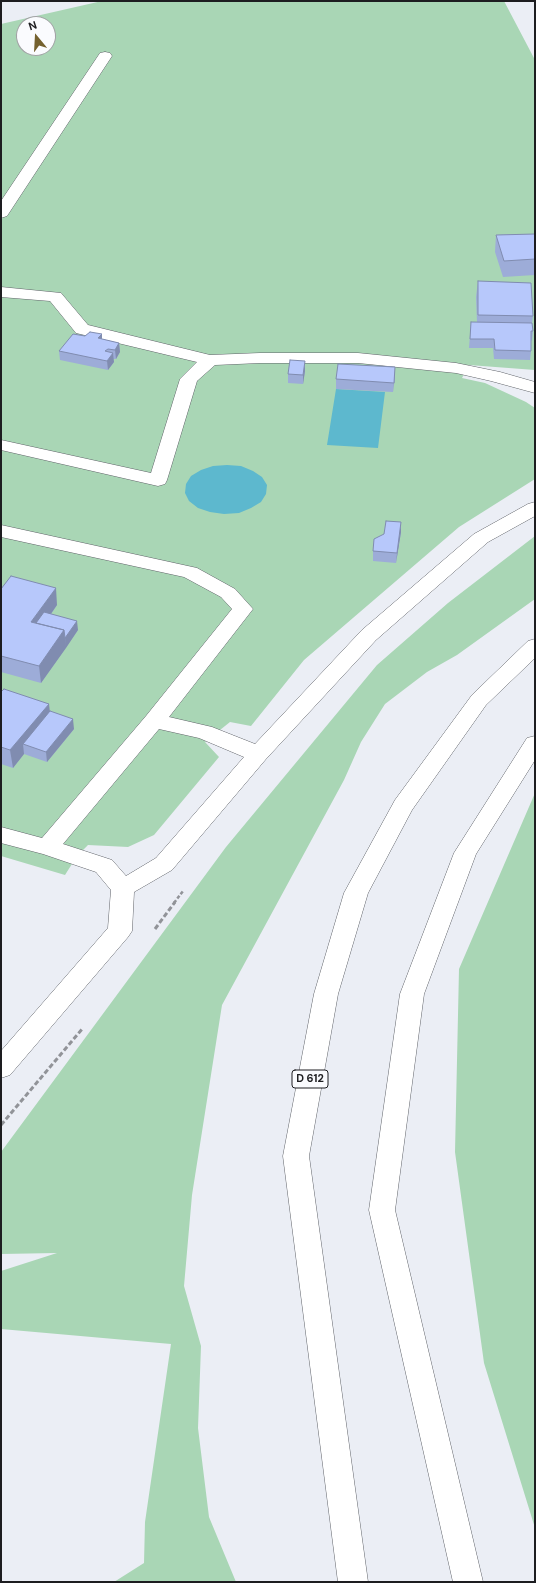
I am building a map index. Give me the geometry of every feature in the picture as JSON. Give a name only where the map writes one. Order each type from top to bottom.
[{"type":"main road","points":[[1,212],[105,56]]},
{"type":"main road","points":[[1,292],[55,297],[82,329],[210,360],[260,358],[358,358],[456,368],[494,376],[535,388]]},
{"type":"main road","points":[[1,445],[158,480],[189,379],[210,360]]},
{"type":"main road","points":[[123,888],[164,864],[258,754],[369,635],[481,538],[535,508]]},
{"type":"main road","points":[[1,531],[190,572],[228,593],[243,610],[154,721],[47,847]]},
{"type":"main road","name":"D 612","points":[[352,1577],[296,1156],[326,994],[356,893],[403,806],[479,700],[535,646]]},
{"type":"main road","points":[[154,721],[204,732],[258,754]]},
{"type":"main road","points":[[464,1570],[382,1210],[412,994],[466,853],[535,743]]},
{"type":"main road","points":[[1,835],[47,847],[104,866],[123,888],[120,931],[1,1068]]},
{"type":"green space","points":[[102,1],[504,1],[535,60],[535,370],[469,365],[462,378],[485,383],[526,402],[535,408],[535,479],[459,527],[304,660],[251,726],[230,722],[205,742],[219,757],[154,835],[128,847],[88,845],[77,856],[65,875],[1,856],[1,24],[16,21],[16,56],[56,56],[56,16],[36,16]]},
{"type":"green space","points":[[535,536],[535,599],[457,655],[427,672],[385,704],[361,742],[344,780],[222,1005],[192,1195],[184,1286],[201,1346],[198,1428],[209,1517],[236,1582],[114,1582],[144,1563],[145,1522],[171,1344],[1,1329],[1,1271],[57,1253],[1,1254],[1,1152],[226,847],[377,665],[448,603]]},
{"type":"green space","points":[[535,793],[535,1528],[484,1363],[455,1152],[459,969]]},
{"type":"water","points":[[336,389],[385,392],[378,448],[327,445]]},
{"type":"water","points":[[213,466],[241,466],[262,477],[267,485],[266,494],[261,502],[239,513],[224,514],[198,508],[189,501],[185,493],[186,484],[191,476],[201,470]]},
{"type":"building","points":[[535,234],[535,259],[504,261],[496,235]]},
{"type":"building","points":[[478,281],[531,283],[533,316],[478,315]]},
{"type":"building","points":[[471,322],[532,323],[533,331],[531,331],[531,351],[495,350],[494,339],[470,339]]},
{"type":"building","points":[[90,332],[102,334],[98,338],[119,343],[115,350],[108,349],[105,351],[113,353],[107,361],[59,351],[73,334],[85,336]]},
{"type":"building","points":[[290,360],[305,361],[303,375],[288,374]]},
{"type":"building","points":[[338,364],[395,367],[394,383],[336,379]]},
{"type":"building","points":[[386,521],[401,522],[397,553],[373,551],[374,539],[384,534]]},
{"type":"building","points":[[11,576],[56,588],[31,622],[64,630],[39,666],[1,656],[1,589]]},
{"type":"building","points":[[44,612],[77,621],[65,638],[64,630],[36,623]]},
{"type":"building","points":[[4,689],[49,704],[10,750],[1,747],[1,692]]},
{"type":"building","points":[[50,711],[73,719],[46,752],[23,744]]}]
